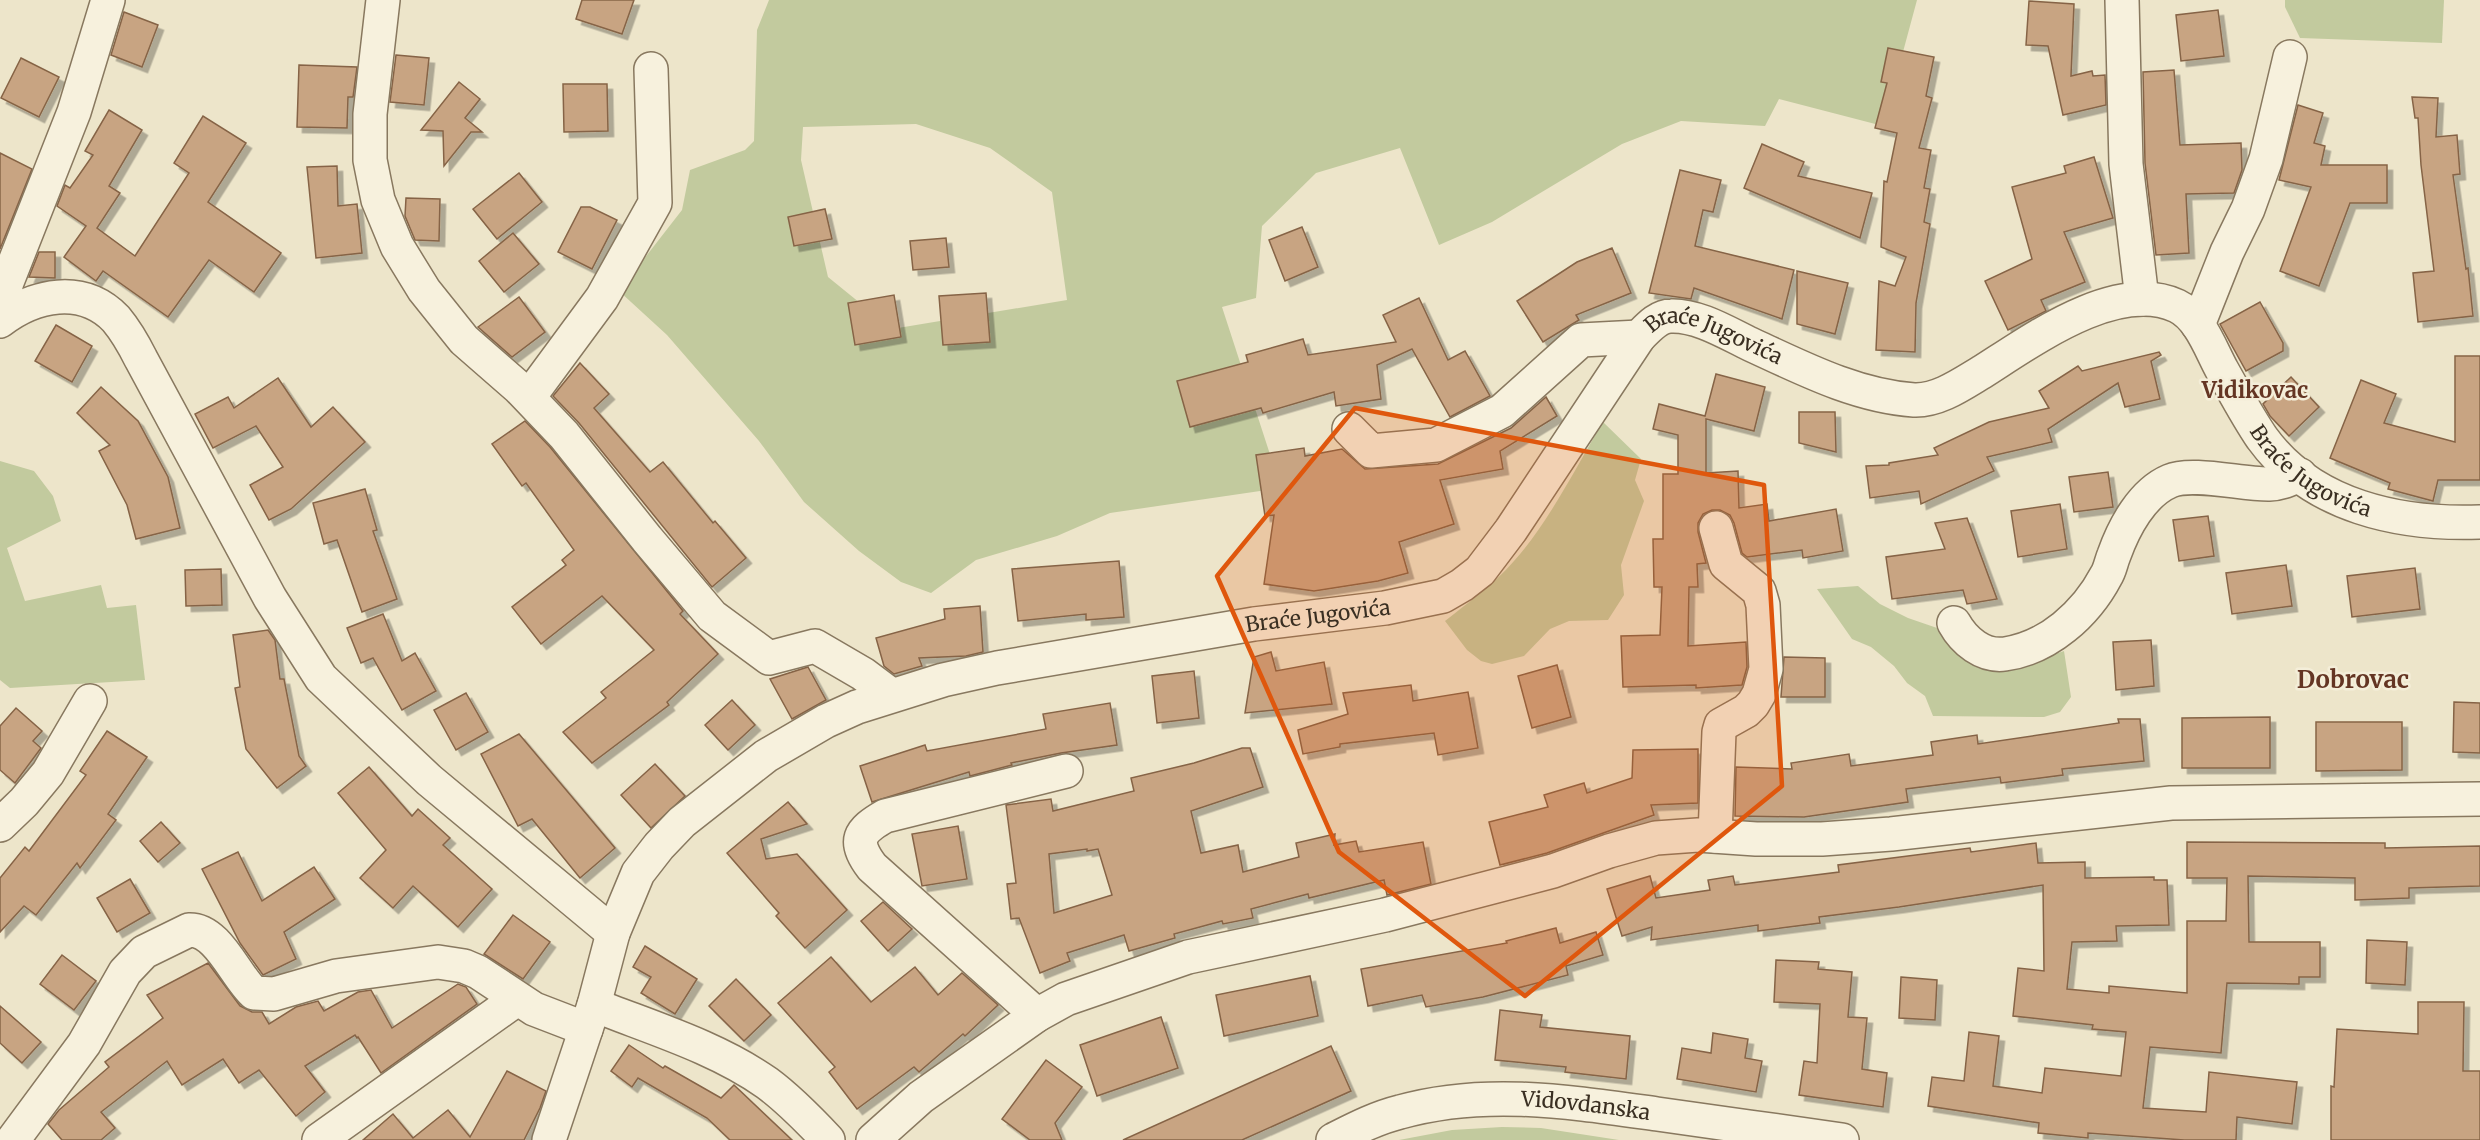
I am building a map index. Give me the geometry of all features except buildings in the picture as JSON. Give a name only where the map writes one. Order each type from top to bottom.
[{"type":"street","points":[[0,307],[7,282],[74,112],[108,0]]},
{"type":"street","points":[[383,0],[370,125],[369,160],[378,201],[398,246],[424,290],[464,340],[529,397],[564,435],[646,539],[712,616],[769,658],[815,646],[863,674],[891,695]]},
{"type":"street","points":[[2122,0],[2126,164],[2142,299]]},
{"type":"street","points":[[2198,325],[2266,159],[2290,57]]},
{"type":"street","points":[[529,397],[602,298],[655,203],[651,69]]},
{"type":"street","points":[[0,321],[26,303],[64,296],[97,306],[114,318],[127,333],[270,598],[321,678],[429,780],[613,933]]},
{"type":"street","name":"Braće Jugovića","points":[[549,1140],[590,1017],[613,933],[638,873],[682,822],[766,756],[826,721],[857,707],[943,680],[997,668],[1254,624],[1385,608],[1443,596],[1480,571],[1639,337],[1656,321],[1671,316],[1695,320],[1816,375],[1886,396],[1917,400],[1940,395],[1961,385],[2043,333],[2086,311],[2110,303],[2142,299],[2175,305],[2188,313],[2198,325],[2263,439],[2286,464],[2316,488],[2350,504],[2379,513],[2420,520],[2454,523],[2480,522]]},
{"type":"street","points":[[1348,429],[1371,451],[1436,445],[1502,411],[1581,340],[1639,337]]},
{"type":"street","points":[[1954,623],[1966,639],[1982,650],[2000,654],[2025,651],[2049,638],[2076,616],[2108,574],[2114,554],[2136,511],[2148,497],[2166,483],[2185,478],[2269,484],[2300,475]]},
{"type":"street","points":[[1715,836],[1721,725],[1746,711],[1753,704],[1759,694],[1766,669],[1763,605],[1759,591],[1726,564],[1716,528]]},
{"type":"street","points":[[0,825],[24,802],[48,773],[90,701]]},
{"type":"street","points":[[1037,1015],[872,867],[861,853],[859,839],[867,826],[885,816],[1066,771]]},
{"type":"street","points":[[873,1140],[921,1097],[1037,1015],[1066,999],[1188,957],[1385,915],[1553,871],[1609,851],[1656,838],[1715,836],[1756,839],[1822,839],[1903,833],[2171,803],[2480,799]]},
{"type":"street","points":[[13,1140],[84,1044],[125,972],[144,952],[189,930],[197,930],[220,947],[254,993],[274,994],[336,976],[438,962],[464,966],[478,972],[517,999],[545,1014],[590,1017],[678,1038],[745,1069],[769,1084],[828,1140]]},
{"type":"street","points":[[319,1140],[517,999]]},
{"type":"street","name":"Vidovdanska","points":[[1333,1140],[1370,1122],[1399,1112],[1429,1105],[1492,1097],[1571,1102],[1842,1140]]},
{"type":"highlighted area","points":[[1355,408],[1764,485],[1782,786],[1525,996],[1339,852],[1217,576]]},
{"type":"green space","points":[[769,0],[1917,0],[1883,126],[1779,99],[1765,126],[1681,121],[1622,144],[1492,222],[1439,245],[1400,148],[1316,173],[1262,226],[1256,298],[1222,307],[1281,488],[1110,513],[1057,536],[976,560],[931,593],[901,582],[859,551],[804,502],[759,441],[667,335],[619,291],[682,210],[690,170],[745,150],[754,141],[757,30]],"holes":[[[916,124],[990,148],[1052,192],[1067,300],[892,329],[828,277],[801,160],[803,127]]]},
{"type":"green space","points":[[2285,0],[2444,0],[2442,43],[2300,38],[2285,7]]},
{"type":"green space","points":[[1603,422],[1641,459],[1635,480],[1644,501],[1621,565],[1624,595],[1608,620],[1569,621],[1550,629],[1524,656],[1492,664],[1481,661],[1467,650],[1445,621],[1498,577],[1527,546],[1562,494]]},
{"type":"green space","points":[[0,461],[34,471],[53,496],[61,521],[7,548],[25,601],[101,585],[107,608],[136,605],[145,680],[10,688],[0,680]]},
{"type":"green space","points":[[1858,586],[1880,604],[1908,618],[1940,629],[2013,668],[2064,651],[2071,697],[2060,712],[2044,717],[1933,716],[1925,696],[1907,683],[1894,666],[1871,647],[1852,639],[1817,589]]},
{"type":"green space","points":[[1502,1127],[1541,1128],[1619,1140],[1399,1140],[1452,1130]]},
{"type":"district","name":"Vidikovac","points":[[2255,390]]},
{"type":"district","name":"Dobrovac","points":[[2353,680]]}]
